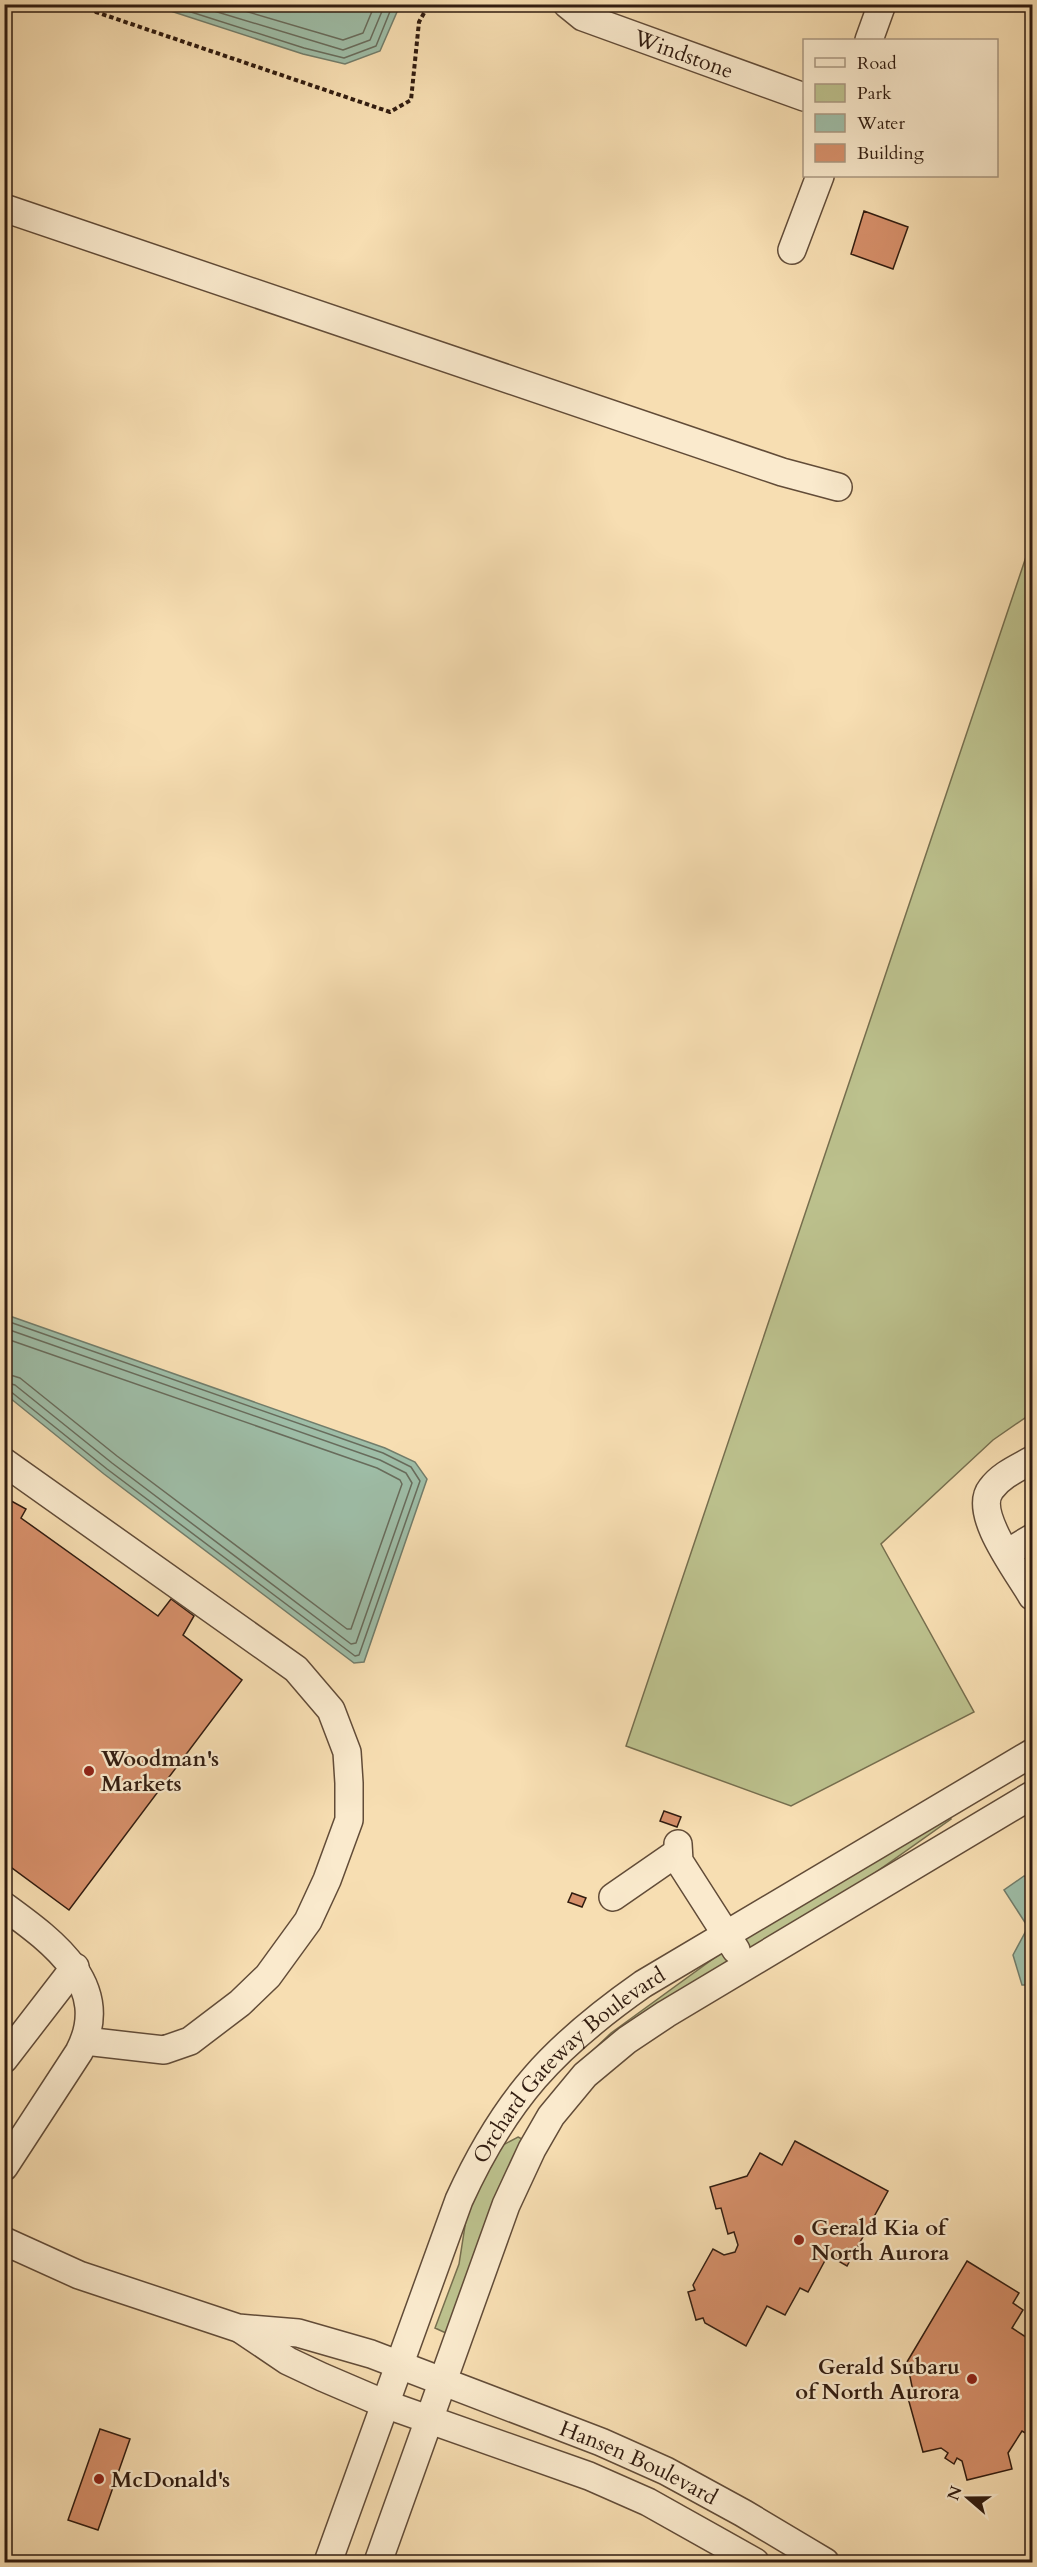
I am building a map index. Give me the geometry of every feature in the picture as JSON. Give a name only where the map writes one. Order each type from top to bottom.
[{"type":"street","name":"Windstone","points":[[567,4],[583,17],[803,97]]},
{"type":"street","points":[[869,39],[882,4]]},
{"type":"street","points":[[792,250],[820,177]]},
{"type":"street","points":[[4,208],[782,472],[838,487]]},
{"type":"street","points":[[1032,1460],[1001,1478],[989,1490],[984,1507],[989,1522],[1032,1596]]},
{"type":"street","points":[[4,1462],[296,1669],[331,1710],[347,1752],[349,1820],[309,1921],[268,1976],[217,2021],[190,2041],[164,2050],[85,2041]]},
{"type":"street","points":[[1007,1553],[1032,1538]]},
{"type":"street","name":"Orchard Gateway Boulevard","points":[[328,2562],[459,2200],[486,2145],[521,2092],[558,2050],[599,2015],[643,1984],[1032,1753]]},
{"type":"street","name":"Orchard Gateway Boulevard","points":[[378,2562],[506,2205],[532,2149],[551,2116],[585,2075],[627,2040],[666,2014],[1032,1795]]},
{"type":"street","points":[[613,1897],[678,1848],[679,1861],[746,1966]]},
{"type":"street","points":[[4,1906],[42,1933],[75,1966],[87,1995],[85,2041],[4,2167]]},
{"type":"street","points":[[4,2059],[75,1966]]},
{"type":"street","points":[[4,2241],[79,2275],[238,2328]]},
{"type":"street","name":"Hansen Boulevard","points":[[238,2328],[298,2333],[371,2354],[601,2442],[666,2471],[825,2562]]},
{"type":"street","name":"Hansen Boulevard","points":[[238,2328],[288,2361],[386,2404],[589,2476],[648,2502],[755,2562]]},
{"type":"path","points":[[93,4],[96,12],[390,112],[411,100],[419,22],[429,4]]},
{"type":"green space","points":[[1032,539],[1032,1413],[993,1440],[881,1544],[974,1712],[791,1806],[626,1746]]},
{"type":"green space","points":[[949,1816],[951,1819],[852,1889],[751,1950],[743,1943],[746,1936]]},
{"type":"green space","points":[[724,1951],[729,1962],[571,2075],[568,2074],[611,2033]]},
{"type":"green space","points":[[518,2137],[524,2140],[505,2176],[448,2334],[435,2328],[459,2264],[468,2207],[501,2146]]},
{"type":"water","points":[[400,4],[380,51],[345,64],[303,54],[152,5]]},
{"type":"water","points":[[4,1314],[385,1448],[415,1462],[427,1479],[364,1662],[354,1663],[104,1474],[5,1394]]},
{"type":"water","points":[[1024,1876],[1032,1877],[1032,1985],[1022,1985],[1013,1955],[1028,1927],[1004,1890]]},
{"type":"building","points":[[864,211],[908,227],[893,269],[851,254]]},
{"type":"building","name":"Woodman's Markets","points":[[4,1497],[26,1509],[21,1518],[158,1616],[171,1599],[194,1616],[183,1635],[242,1680],[69,1910],[4,1862]]},
{"type":"building","points":[[664,1811],[681,1817],[677,1827],[660,1821]]},
{"type":"building","points":[[572,1893],[586,1898],[582,1907],[568,1902]]},
{"type":"building","name":"Gerald Kia of North Aurora","points":[[795,2141],[888,2191],[847,2266],[828,2255],[808,2292],[800,2288],[785,2315],[767,2306],[746,2346],[705,2323],[703,2318],[696,2320],[688,2292],[695,2290],[693,2285],[713,2249],[724,2255],[735,2252],[738,2245],[734,2232],[728,2234],[721,2208],[716,2209],[710,2187],[747,2176],[760,2153],[782,2165]]},
{"type":"building","name":"Gerald Subaru of North Aurora","points":[[967,2261],[1019,2293],[1013,2303],[1023,2310],[1012,2328],[1032,2341],[1032,2437],[1022,2431],[1008,2453],[1012,2469],[967,2480],[962,2461],[957,2458],[954,2464],[945,2458],[948,2453],[941,2448],[923,2452],[908,2398],[914,2396],[907,2362]]},
{"type":"building","name":"McDonald's","points":[[100,2429],[130,2439],[98,2530],[68,2520]]},
{"type":"place","name":"Woodman's Markets","points":[[89,1771]]},
{"type":"place","name":"Gerald Kia of North Aurora","points":[[799,2240]]},
{"type":"place","name":"Gerald Subaru of North Aurora","points":[[972,2379]]},
{"type":"place","name":"McDonald's","points":[[99,2479]]}]
